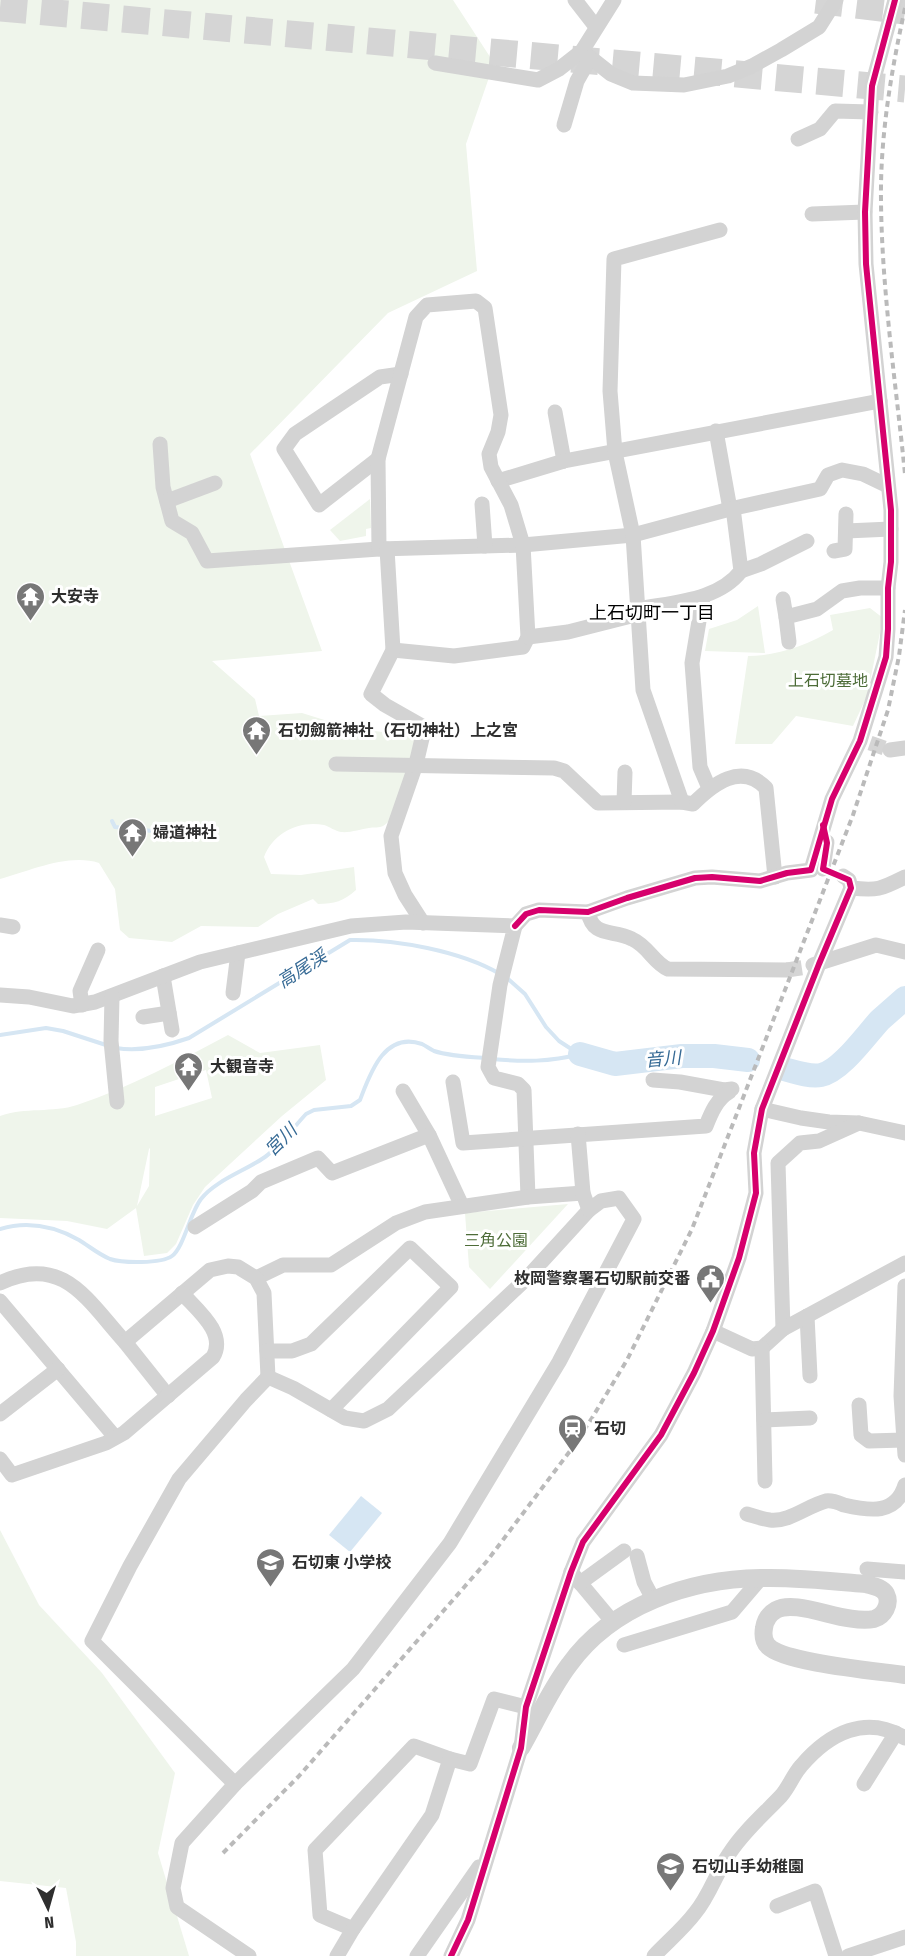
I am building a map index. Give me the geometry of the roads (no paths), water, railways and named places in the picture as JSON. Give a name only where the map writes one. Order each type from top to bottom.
[{"type":"street","points":[[575,0],[596,27]]},
{"type":"street","points":[[564,125],[596,27],[615,0]]},
{"type":"street","points":[[586,54],[611,74],[633,83],[684,85],[728,76],[752,66],[819,27],[836,0]]},
{"type":"street","points":[[528,1197],[524,1090],[518,1084],[494,1078],[488,1067],[500,985],[515,927],[526,914],[539,910],[588,912],[695,878],[760,881],[787,873],[811,870],[832,799],[865,742],[886,657],[891,529],[866,264],[865,212],[872,86],[895,0]]},
{"type":"street","points":[[435,63],[538,80],[586,54]]},
{"type":"street","points":[[798,139],[820,129],[835,111],[871,112]]},
{"type":"street","points":[[812,214],[865,212]]},
{"type":"street","points":[[682,802],[643,690],[633,535],[615,452],[610,391],[614,259],[720,230]]},
{"type":"street","points":[[393,650],[454,656],[523,647],[528,637],[523,545],[511,506],[491,467],[489,454],[498,432],[501,414],[485,308],[476,301],[427,305],[417,317],[378,459],[383,549],[393,650],[371,694],[385,705],[422,726],[424,730],[416,764],[391,836],[395,873],[405,896],[423,923]]},
{"type":"street","points":[[378,459],[319,505],[284,449],[295,434],[380,377],[401,374]]},
{"type":"street","points":[[498,481],[564,460],[880,401]]},
{"type":"street","points":[[555,412],[564,460]]},
{"type":"street","points":[[716,431],[741,571]]},
{"type":"street","points":[[160,444],[163,487],[172,521],[192,533],[207,561],[383,549],[523,545],[633,535],[731,508],[820,489],[828,475],[842,470],[863,474],[888,486]]},
{"type":"street","points":[[167,501],[215,483]]},
{"type":"street","points":[[482,504],[484,546]]},
{"type":"street","points":[[834,551],[845,549],[846,514]]},
{"type":"street","points":[[846,531],[891,529]]},
{"type":"street","points":[[528,637],[568,632],[638,611],[703,597],[733,581],[741,571],[807,542]]},
{"type":"street","points":[[786,617],[817,609],[842,591],[860,588],[888,588]]},
{"type":"street","points":[[703,597],[692,663],[700,767],[709,788]]},
{"type":"street","points":[[783,599],[789,642]]},
{"type":"street","points":[[336,764],[554,768],[564,771],[598,803],[682,802],[693,804],[709,788],[729,778],[749,777],[758,780],[766,788],[775,876]]},
{"type":"street","points":[[624,802],[625,772]]},
{"type":"street","points":[[823,825],[827,843],[823,869]]},
{"type":"street","points":[[522,1748],[526,1707],[576,1577],[583,1542],[661,1435],[694,1373],[712,1331],[739,1258],[756,1193],[753,1153],[762,1109],[813,965],[847,882],[873,891],[905,877]]},
{"type":"street","points":[[588,912],[590,924],[596,929],[632,939],[647,948],[658,963],[668,969],[787,970]]},
{"type":"street","points":[[2,997],[29,997],[73,1006],[82,1005],[112,996],[200,962],[351,926],[423,923],[515,927]]},
{"type":"street","points":[[813,965],[876,945],[905,952]]},
{"type":"street","points":[[82,1005],[80,991],[98,950]]},
{"type":"street","points":[[233,993],[238,952]]},
{"type":"street","points":[[163,976],[172,1030]]},
{"type":"street","points":[[112,996],[111,1041],[117,1102]]},
{"type":"street","points":[[143,1017],[170,1013]]},
{"type":"street","points":[[453,1082],[463,1143],[706,1126],[720,1100],[731,1091],[653,1080]]},
{"type":"street","points":[[403,1091],[429,1135],[462,1206]]},
{"type":"street","points":[[762,1109],[801,1119],[859,1123],[905,1132]]},
{"type":"street","points":[[783,1329],[778,1163],[801,1143],[819,1141],[859,1123]]},
{"type":"street","points":[[578,1134],[583,1193],[589,1210]]},
{"type":"street","points":[[195,1227],[252,1191],[261,1182],[318,1158],[332,1173],[429,1135]]},
{"type":"street","points":[[256,1278],[283,1265],[331,1264],[396,1223],[425,1212],[528,1197],[583,1193]]},
{"type":"street","points":[[249,1956],[177,1907],[173,1888],[182,1843],[236,1784],[353,1669],[450,1543],[559,1362],[634,1219],[619,1198],[601,1201],[589,1210],[525,1280],[388,1409],[364,1421],[345,1418],[293,1388],[268,1377]]},
{"type":"street","points":[[267,1351],[292,1350],[311,1344],[410,1248],[451,1287],[331,1410]]},
{"type":"street","points":[[712,1331],[752,1348],[762,1348],[783,1329],[905,1263]]},
{"type":"street","points":[[124,1342],[210,1270],[228,1266],[238,1267],[256,1278],[264,1293],[268,1377],[179,1479],[130,1566],[92,1641],[236,1784]]},
{"type":"street","points":[[0,1283],[29,1273],[43,1272],[56,1276],[78,1291],[168,1396]]},
{"type":"street","points":[[859,1405],[861,1435],[869,1441],[904,1448],[905,1286]]},
{"type":"street","points":[[0,1459],[12,1475],[106,1443],[124,1433],[213,1357],[218,1350],[217,1335],[182,1293]]},
{"type":"street","points":[[0,1301],[115,1437]]},
{"type":"street","points":[[807,1316],[810,1376]]},
{"type":"street","points":[[762,1348],[765,1481]]},
{"type":"street","points":[[0,1414],[58,1369]]},
{"type":"street","points":[[764,1420],[810,1418]]},
{"type":"street","points":[[747,1514],[770,1520],[784,1518],[828,1500],[875,1510],[897,1502],[905,1485]]},
{"type":"street","points":[[576,1577],[630,1553],[653,1599]]},
{"type":"street","points":[[867,1569],[905,1572]]},
{"type":"street","points":[[576,1577],[612,1621]]},
{"type":"street","points":[[624,1645],[732,1612],[761,1578]]},
{"type":"street","points":[[451,1956],[468,1920],[522,1748],[570,1664],[612,1621],[653,1599],[723,1581],[761,1578],[856,1583],[880,1588],[886,1593],[888,1603],[885,1611],[879,1617],[866,1620],[782,1607],[770,1613],[765,1623],[763,1636],[768,1646],[793,1658],[905,1675]]},
{"type":"street","points":[[353,1929],[320,1915],[315,1850],[414,1746],[450,1760],[470,1764],[494,1699],[526,1707]]},
{"type":"street","points":[[654,1956],[695,1914],[710,1892],[728,1854],[754,1822],[782,1795],[799,1768],[812,1753],[850,1729],[883,1728],[901,1735],[864,1784]]},
{"type":"street","points":[[337,1956],[353,1929],[432,1815],[450,1760]]},
{"type":"street","points":[[417,1956],[486,1858]]},
{"type":"street","points":[[777,1906],[815,1891],[836,1956]]},
{"type":"street","points":[[848,1956],[905,1937]]},
{"type":"water","points":[[361,1496],[382,1513],[350,1552],[329,1535]]},
{"type":"waterway","points":[[112,821],[115,827],[152,831]]},
{"type":"waterway","name":"高尾渓","points":[[116,1048],[153,1048],[189,1038],[350,940],[407,944],[427,948],[466,959],[500,974]]},
{"type":"waterway","name":"高尾渓","points":[[507,978],[525,994],[546,1027],[559,1041],[579,1054]]},
{"type":"waterway","name":"音川","points":[[784,1069],[812,1075],[829,1072],[845,1060],[880,1020],[905,998]]},
{"type":"waterway","name":"高尾渓","points":[[0,1035],[46,1028],[109,1046]]},
{"type":"waterway","name":"宮川","points":[[0,1229],[20,1225],[50,1228],[70,1235],[110,1259],[132,1262],[167,1259],[176,1252],[197,1205],[207,1192],[271,1153],[306,1114],[314,1110],[351,1106],[360,1100],[374,1067],[388,1049],[409,1042],[422,1044],[434,1051],[446,1054],[485,1058]]},
{"type":"waterway","name":"宮川","points":[[492,1059],[536,1061],[580,1054]]},
{"type":"waterway","name":"音川","points":[[580,1054],[615,1064],[682,1056],[714,1056],[748,1060]]},
{"type":"tunnel","points":[[816,0],[905,11]]},
{"type":"tunnel","points":[[0,8],[905,89]]},
{"type":"tunnel","points":[[870,743],[890,750]]},
{"type":"tunnel","points":[[787,970],[807,967]]},
{"type":"railway","points":[[905,8],[887,105],[881,178],[887,304],[905,474]]},
{"type":"railway","points":[[223,1853],[299,1776],[487,1561],[570,1451],[627,1360],[692,1229],[853,815],[888,710],[905,610]]},
{"type":"place","name":"大安寺","points":[[30,622]]},
{"type":"place","name":"石切劔箭神社（石切神社）上之宮","points":[[257,756]]},
{"type":"place","name":"婦道神社","points":[[132,858]]},
{"type":"place","name":"大観音寺","points":[[189,1092]]},
{"type":"place","name":"枚岡警察署石切駅前交番","points":[[711,1304]]},
{"type":"place","name":"石切","points":[[573,1454]]},
{"type":"place","name":"石切東 小学校","points":[[271,1588]]},
{"type":"place","name":"石切山手幼稚園","points":[[671,1892]]},
{"type":"district","name":"上石切町一丁目","points":[[652,613]]},
{"type":"park label","name":"上石切墓地","points":[[828,680]]},
{"type":"park label","name":"三角公園","points":[[496,1240]]}]
